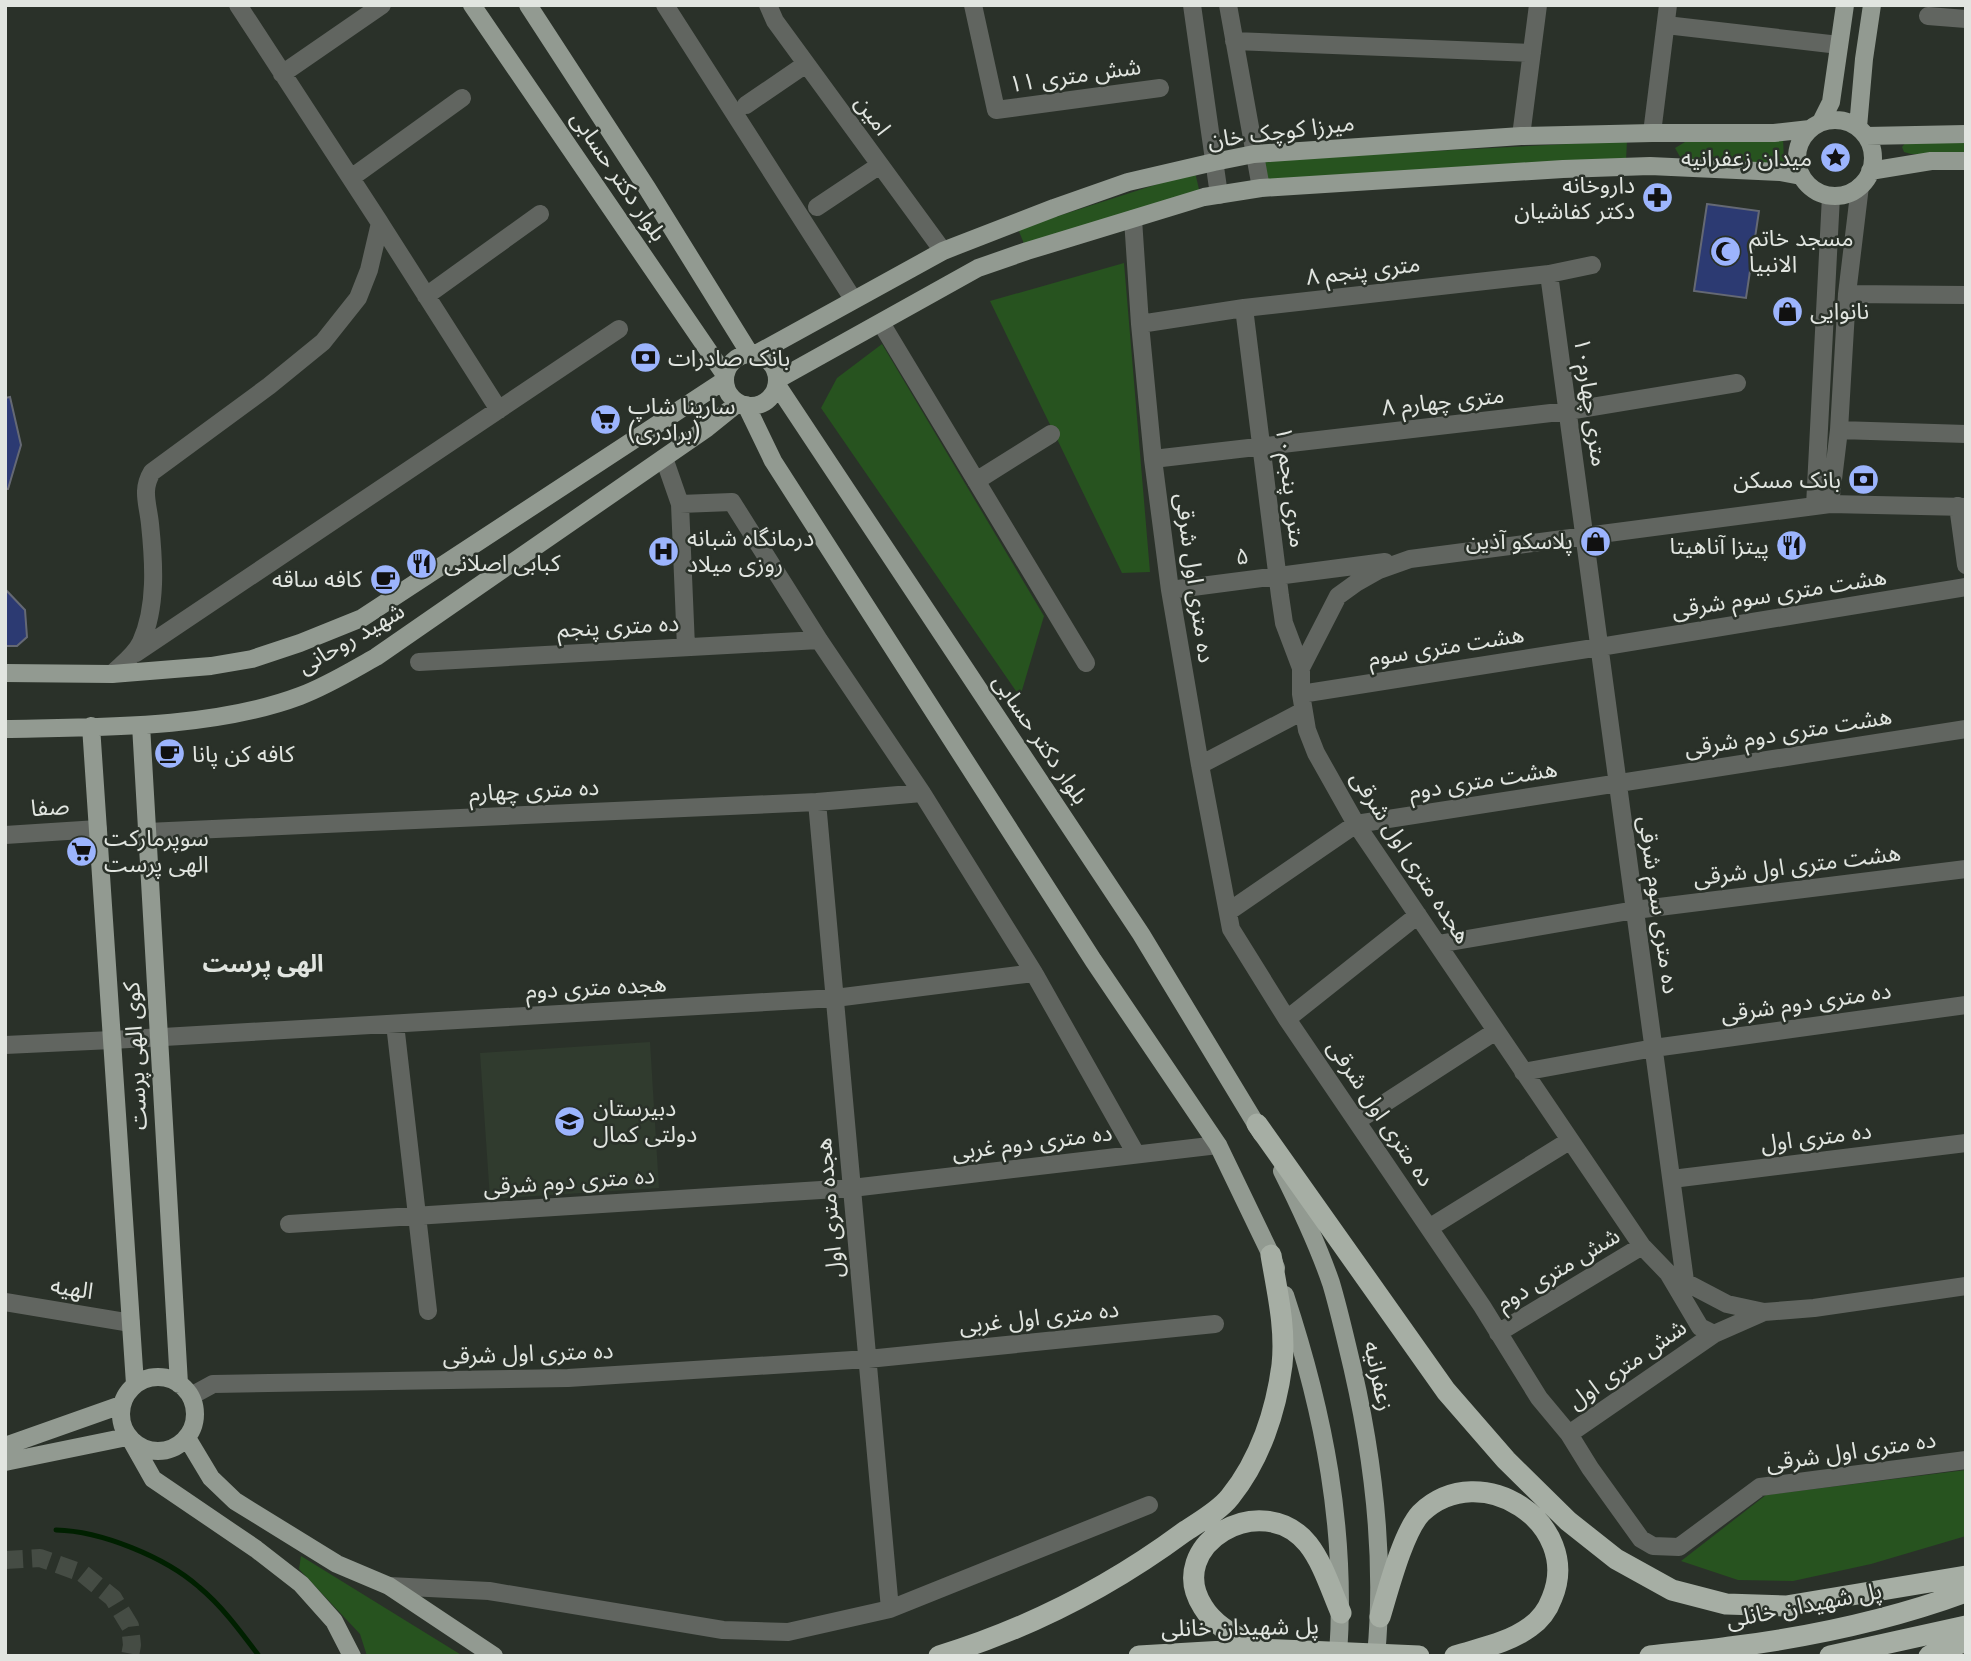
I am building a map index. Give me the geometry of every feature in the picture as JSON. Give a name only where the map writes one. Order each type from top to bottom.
[{"type":"highway","points":[[1257,1124],[1446,1391],[1506,1461],[1568,1521],[1616,1559],[1672,1590],[1726,1604],[1786,1606],[1966,1576]]},
{"type":"highway","points":[[939,1656],[998,1635],[1116,1579],[1229,1499],[1260,1448],[1274,1408],[1282,1365],[1284,1332],[1271,1255]]},
{"type":"highway","points":[[1380,1617],[1403,1544],[1420,1515],[1440,1499],[1462,1491],[1487,1492],[1510,1499],[1528,1510],[1540,1523],[1551,1543],[1558,1565],[1556,1588],[1548,1609],[1532,1626],[1511,1639],[1455,1656]]},
{"type":"highway","points":[[1258,1648],[1218,1625],[1202,1606],[1192,1578],[1198,1556],[1215,1535],[1241,1522],[1266,1520],[1290,1528],[1308,1544],[1341,1613]]},
{"type":"highway","name":"پل شهیدان خانلی","points":[[1650,1656],[1804,1636],[1934,1604],[1966,1592]]},
{"type":"highway","points":[[1830,1656],[1966,1626]]},
{"type":"highway","points":[[1929,1656],[1966,1641]]},
{"type":"highway","name":"پل شهیدان خانلی","points":[[1139,1656],[1258,1648],[1425,1656]]},
{"type":"main road","name":"بلوار دکتر حسابی","points":[[472,5],[725,377]]},
{"type":"main road","name":"بلوار دکتر حسابی","points":[[528,5],[753,354]]},
{"type":"main road","points":[[1815,126],[1833,120],[1846,122],[1862,132],[1871,147],[1873,159],[1870,171],[1860,186],[1842,195],[1831,196],[1819,192],[1808,186],[1797,163],[1801,139],[1815,126],[1831,102],[1845,5]]},
{"type":"main road","points":[[1862,132],[1864,59],[1872,5]]},
{"type":"main road","name":"میرزا کوچک خان","points":[[753,354],[943,251],[1128,183],[1214,162],[1254,155],[1521,136],[1774,133],[1815,126]]},
{"type":"main road","points":[[1862,132],[1966,134]]},
{"type":"main road","points":[[1870,171],[1931,161],[1966,162]]},
{"type":"main road","points":[[777,382],[978,268],[1204,197],[1261,188],[1563,169],[1650,166],[1780,172],[1801,176]]},
{"type":"main road","points":[[1013,224],[1024,252]]},
{"type":"main road","points":[[964,243],[978,268]]},
{"type":"main road","points":[[742,404],[758,405],[766,401],[772,396],[777,382],[771,363],[753,354],[739,356],[732,362],[725,377],[728,393],[742,404],[780,473],[1093,960],[1218,1145],[1271,1255],[1301,1343],[1334,1490],[1341,1613],[1338,1656]]},
{"type":"main road","name":"شهید روحانی","points":[[5,673],[112,674],[211,666],[252,659],[362,618],[725,377]]},
{"type":"main road","name":"بلوار دکتر حسابی","points":[[777,382],[1140,934],[1257,1124]]},
{"type":"main road","name":"شهید روحانی","points":[[5,729],[141,724],[215,717],[266,707],[302,696],[376,657],[742,404]]},
{"type":"main road","name":"کوی الهی پرست","points":[[141,724],[159,1037],[185,1390]]},
{"type":"main road","name":"کوی الهی پرست","points":[[92,726],[135,1384]]},
{"type":"main road","name":"زعفرانیه","points":[[1257,1124],[1291,1189],[1331,1283],[1361,1402],[1373,1484],[1378,1544],[1380,1617],[1376,1656]]},
{"type":"main road","points":[[5,1462],[129,1439],[141,1448],[153,1452],[178,1446],[193,1428],[195,1417],[185,1390],[172,1379],[159,1377],[135,1384],[121,1405],[122,1427],[129,1439],[153,1479],[256,1549],[301,1584],[334,1621],[352,1656]]},
{"type":"main road","points":[[5,1446],[121,1405]]},
{"type":"main road","points":[[187,1438],[211,1478],[235,1501],[337,1564],[389,1586],[494,1656]]},
{"type":"street","points":[[238,5],[499,410]]},
{"type":"street","points":[[282,74],[382,5]]},
{"type":"street","name":"امین","points":[[768,5],[775,21],[943,251]]},
{"type":"street","name":"شش متری ۱۱","points":[[973,5],[996,110],[1160,88]]},
{"type":"street","points":[[1192,5],[1219,194]]},
{"type":"street","points":[[1228,5],[1261,188]]},
{"type":"street","points":[[1521,136],[1538,5]]},
{"type":"street","points":[[1653,133],[1668,5]]},
{"type":"street","points":[[668,6],[853,299]]},
{"type":"street","points":[[1928,16],[1966,19]]},
{"type":"street","points":[[1666,25],[1839,45]]},
{"type":"street","points":[[1234,41],[1532,53]]},
{"type":"street","points":[[746,105],[806,64]]},
{"type":"street","points":[[351,178],[462,97]]},
{"type":"street","points":[[817,207],[880,165]]},
{"type":"street","points":[[1823,505],[1839,430],[1847,293],[1860,186]]},
{"type":"street","points":[[1823,505],[1831,196]]},
{"type":"street","points":[[426,296],[540,214]]},
{"type":"street","name":"ده متری اول شرقی","points":[[1133,219],[1153,459],[1170,590],[1231,929],[1287,1019],[1429,1228],[1539,1398],[1569,1434],[1641,1539],[1653,1546],[1667,1548],[1689,1541],[1760,1488],[1966,1460]]},
{"type":"street","points":[[131,657],[141,643],[152,597],[146,482],[152,472],[269,386],[323,342],[358,298],[369,270],[380,223]]},
{"type":"street","name":"۸ متری پنجم","points":[[1140,324],[1244,309],[1549,274],[1592,265]]},
{"type":"street","name":"۱۰متری چهارم","points":[[1549,274],[1585,536]]},
{"type":"street","points":[[1847,293],[1966,295]]},
{"type":"street","name":"۱۰متری پنجم","points":[[1244,309],[1284,623],[1301,668]]},
{"type":"street","points":[[881,323],[1086,663]]},
{"type":"street","points":[[112,674],[131,657],[619,329]]},
{"type":"street","name":"۸ متری چهارم","points":[[1153,459],[1568,411],[1737,383]]},
{"type":"street","points":[[1839,430],[1966,434]]},
{"type":"street","points":[[976,481],[1051,434]]},
{"type":"street","points":[[664,458],[680,504],[686,647]]},
{"type":"street","points":[[680,504],[732,502],[819,640],[922,793],[1034,973],[1136,1154]]},
{"type":"street","name":"هجده متری اول شرقی","points":[[1962,506],[1823,505],[1410,559],[1379,570],[1338,596],[1301,668],[1302,703],[1316,753],[1356,824],[1569,1141],[1643,1246],[1668,1273],[1727,1304],[1764,1312],[1814,1308],[1966,1286]]},
{"type":"street","points":[[1962,506],[1966,565]]},
{"type":"street","name":"ده متری سوم شرقی","points":[[1585,536],[1685,1281]]},
{"type":"street","name":"۵","points":[[1170,590],[1410,559]]},
{"type":"street","name":"هشت متری سوم شرقی","points":[[1600,647],[1966,587]]},
{"type":"street","name":"ده متری پنجم","points":[[419,662],[819,640]]},
{"type":"street","name":"هشت متری سوم","points":[[1200,765],[1302,703],[1600,647]]},
{"type":"street","name":"هشت متری دوم شرقی","points":[[1618,783],[1966,729]]},
{"type":"street","name":"هشت متری دوم","points":[[1356,824],[1618,783]]},
{"type":"street","name":"ده متری چهارم","points":[[147,832],[817,802],[922,793]]},
{"type":"street","name":"هجده متری اول","points":[[817,802],[890,1609]]},
{"type":"street","points":[[1228,912],[1356,824]]},
{"type":"street","name":"صفا","points":[[5,835],[98,829]]},
{"type":"street","name":"هشت متری اول شرقی","points":[[1438,944],[1635,910],[1966,869]]},
{"type":"street","points":[[1287,1019],[1418,915]]},
{"type":"street","name":"هجده متری دوم","points":[[5,1045],[835,998],[1034,973]]},
{"type":"street","name":"ده متری دوم شرقی","points":[[1523,1072],[1654,1048],[1966,1005]]},
{"type":"street","points":[[396,1024],[428,1311]]},
{"type":"street","points":[[1357,1121],[1496,1031]]},
{"type":"street","points":[[1429,1228],[1569,1141]]},
{"type":"street","name":"ده متری اول","points":[[1672,1180],[1966,1143]]},
{"type":"street","name":"ده متری دوم غربی","points":[[852,1188],[1218,1145]]},
{"type":"street","name":"ده متری دوم شرقی","points":[[289,1224],[852,1188]]},
{"type":"street","name":"شش متری دوم","points":[[1498,1333],[1643,1246]]},
{"type":"street","points":[[1668,1273],[1700,1326],[1714,1334]]},
{"type":"street","name":"الهیه","points":[[5,1302],[131,1323]]},
{"type":"street","name":"شش متری اول","points":[[1569,1434],[1714,1334],[1764,1312]]},
{"type":"street","name":"ده متری اول غربی","points":[[868,1359],[1215,1324]]},
{"type":"street","name":"ده متری اول شرقی","points":[[185,1390],[213,1384],[568,1378],[868,1359]]},
{"type":"street","points":[[389,1586],[489,1591],[723,1630],[788,1632],[890,1609],[1149,1505]]},
{"type":"shaded area","name":"دبیرستان دولتی کمال","points":[[650,1042],[659,1188],[490,1199],[480,1053]]},
{"type":"green space","points":[[1783,137],[1784,163],[1692,165],[1683,162],[1675,148],[1690,139]]},
{"type":"green space","points":[[1966,138],[1966,155],[1911,154],[1904,152],[1902,147],[1908,140]]},
{"type":"green space","points":[[1627,141],[1626,160],[1268,187],[1261,160]]},
{"type":"green space","points":[[1195,172],[1201,198],[1027,251],[1018,229]]},
{"type":"green space","points":[[1124,263],[1150,572],[1122,573],[990,301]]},
{"type":"green space","points":[[882,344],[1044,616],[1020,697],[821,408],[837,378]]},
{"type":"green space","points":[[1966,1470],[1966,1536],[1871,1564],[1793,1581],[1738,1580],[1681,1561],[1766,1495]]},
{"type":"green space","points":[[301,1556],[463,1656],[367,1656],[360,1634],[299,1569]]},
{"type":"building","name":"مسجد خاتم الانبیا","points":[[1707,204],[1759,211],[1746,298],[1694,291]]},
{"type":"building","points":[[10,397],[21,445],[8,489],[5,489],[5,398]]},
{"type":"building","points":[[5,589],[25,610],[27,637],[17,646],[5,646]]},
{"type":"waterway","points":[[56,1530],[93,1535],[112,1541],[169,1566],[216,1602],[259,1656]]},
{"type":"tunnel","points":[[5,1560],[40,1558],[82,1573],[113,1598],[130,1626],[130,1656]]},
{"type":"place","name":"میدان زعفرانیه","points":[[1835,158]]},
{"type":"place","name":"داروخانه دکتر کفاشیان","points":[[1658,198]]},
{"type":"place","name":"مسجد خاتم الانبیا","points":[[1726,251]]},
{"type":"place","name":"نانوایی","points":[[1787,311]]},
{"type":"place","name":"بانک صادرات","points":[[645,358]]},
{"type":"place","name":"سارینا شاپ (برادری)","points":[[605,419]]},
{"type":"place","name":"بانک مسکن","points":[[1864,480]]},
{"type":"place","name":"پلاسکو آذین","points":[[1596,541]]},
{"type":"place","name":"پیتزا آناهیتا","points":[[1792,546]]},
{"type":"place","name":"درمانگاه شبانه روزی میلاد","points":[[664,551]]},
{"type":"place","name":"کبابی اصلانی","points":[[421,563]]},
{"type":"place","name":"کافه ساقه","points":[[385,579]]},
{"type":"place","name":"کافه کن پانا","points":[[169,754]]},
{"type":"place","name":"سوپرمارکت الهی پرست","points":[[81,851]]},
{"type":"place","name":"دبیرستان دولتی کمال","points":[[570,1121]]},
{"type":"district","name":"الهی پرست","points":[[263,964]]}]
